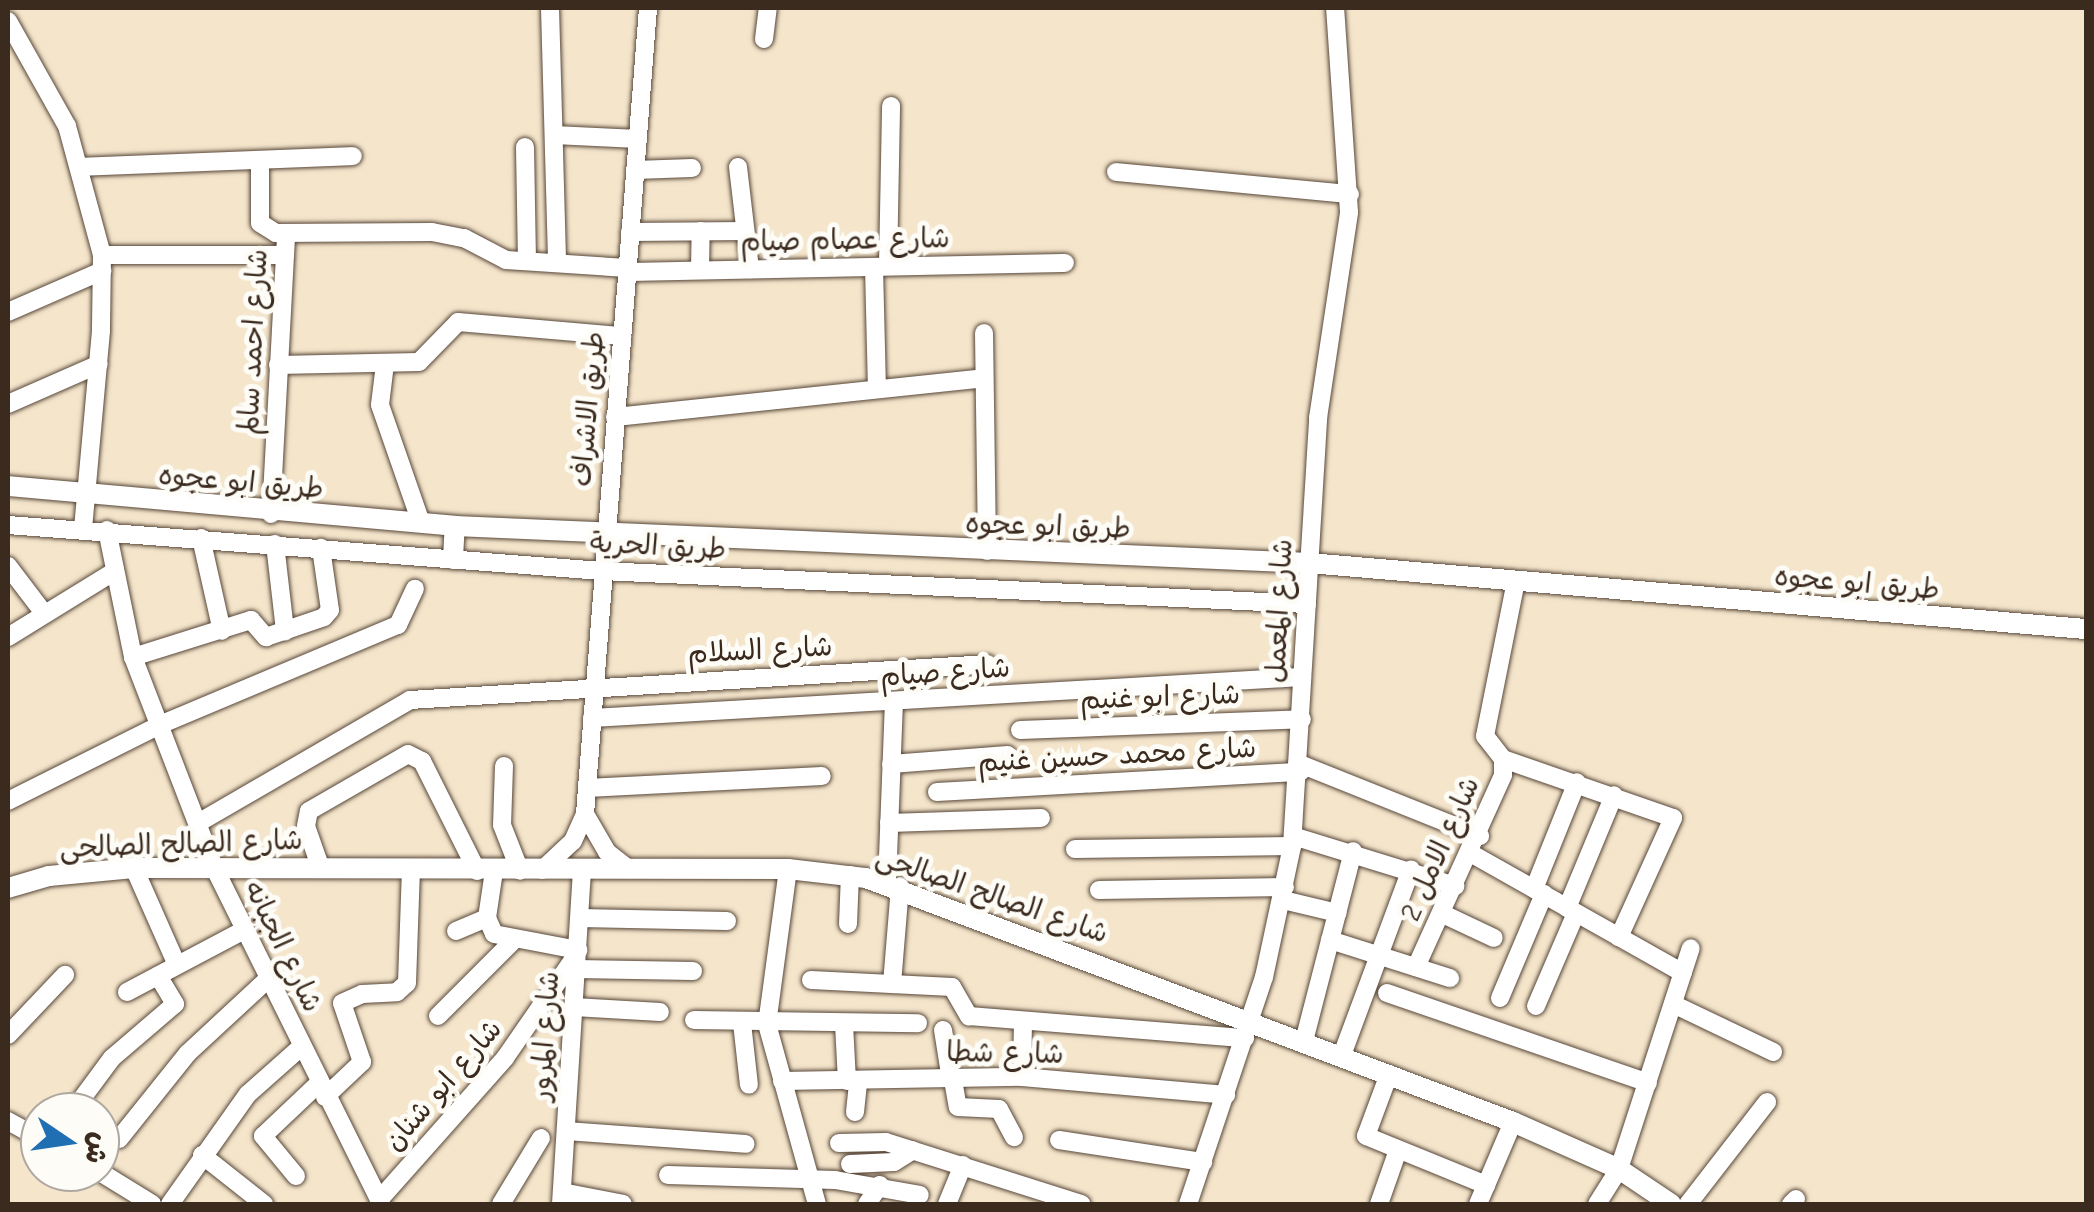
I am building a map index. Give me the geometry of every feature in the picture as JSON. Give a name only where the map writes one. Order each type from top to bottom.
[{"type":"street","points":[[550,8],[557,263]]},
{"type":"street","name":"طريق الاشراف","points":[[530,871],[573,841],[585,814],[648,8]]},
{"type":"street","points":[[764,39],[768,8]]},
{"type":"street","name":"شارع المعمل","points":[[1188,1204],[1248,1029],[1284,893],[1293,841],[1318,418],[1350,194],[1336,8]]},
{"type":"street","points":[[8,21],[67,126],[102,263],[99,364],[83,529]]},
{"type":"street","points":[[877,389],[891,106]]},
{"type":"street","points":[[554,134],[638,139]]},
{"type":"street","points":[[525,147],[528,261]]},
{"type":"street","points":[[80,167],[353,156]]},
{"type":"street","points":[[260,160],[260,224],[286,233]]},
{"type":"street","points":[[738,167],[750,269]]},
{"type":"street","points":[[635,170],[692,168]]},
{"type":"street","points":[[1116,172],[1350,194]]},
{"type":"street","points":[[630,232],[745,230]]},
{"type":"street","points":[[700,270],[701,231]]},
{"type":"street","name":"شارع عصام صيام","points":[[286,233],[432,232],[464,238],[498,258],[627,270],[1065,263]]},
{"type":"street","name":"شارع احمد سالم","points":[[271,514],[286,233]]},
{"type":"street","points":[[8,312],[102,263],[285,255]]},
{"type":"street","points":[[278,365],[384,364],[429,357],[458,322],[622,336]]},
{"type":"street","points":[[984,332],[988,552]]},
{"type":"street","points":[[8,404],[99,364]]},
{"type":"street","points":[[384,364],[380,405],[392,426],[420,524]]},
{"type":"street","points":[[615,417],[984,378]]},
{"type":"street","name":"طريق ابو عجوه","points":[[8,486],[271,514],[420,524],[988,552],[1310,563],[2086,629]]},
{"type":"street","name":"طريق الحرية","points":[[8,524],[602,571],[1307,604]]},
{"type":"street","points":[[452,559],[456,526]]},
{"type":"street","name":"شارع الجبانه","points":[[107,530],[132,657],[162,724],[214,867],[380,1202]]},
{"type":"street","points":[[200,538],[222,631]]},
{"type":"street","points":[[275,544],[277,634]]},
{"type":"street","points":[[277,634],[329,613],[321,548]]},
{"type":"street","points":[[8,566],[43,612]]},
{"type":"street","points":[[8,634],[115,571]]},
{"type":"street","name":"شارع الامل 2","points":[[1416,967],[1496,802],[1503,759],[1485,736],[1516,581]]},
{"type":"street","points":[[8,800],[162,724],[398,625],[414,590]]},
{"type":"street","points":[[132,657],[253,620],[277,634]]},
{"type":"street","name":"شارع السلام","points":[[198,823],[373,717],[420,699],[988,664]]},
{"type":"street","name":"شارع صيام","points":[[592,718],[1302,677]]},
{"type":"street","points":[[892,984],[894,884],[889,823],[894,703]]},
{"type":"street","name":"شارع ابو غنيم","points":[[1020,730],[1302,719]]},
{"type":"street","points":[[320,866],[306,826],[309,811],[396,755],[422,761],[486,871],[487,918],[494,934],[577,957],[693,971]]},
{"type":"street","points":[[892,764],[1008,755]]},
{"type":"street","points":[[1503,759],[1671,815],[1674,825],[1619,938]]},
{"type":"street","points":[[504,766],[502,825],[530,871]]},
{"type":"street","points":[[1300,768],[1476,845],[1539,892],[1682,973]]},
{"type":"street","name":"شارع محمد حسين غنيم","points":[[937,792],[1300,768]]},
{"type":"street","points":[[587,788],[822,776]]},
{"type":"street","points":[[1500,998],[1576,782]]},
{"type":"street","points":[[1536,1006],[1614,794]]},
{"type":"street","points":[[585,814],[606,852],[629,870]]},
{"type":"street","points":[[889,823],[1041,818]]},
{"type":"street","points":[[1075,849],[1293,841],[1353,852],[1456,886]]},
{"type":"street","points":[[1304,1041],[1353,852]]},
{"type":"street","points":[[134,868],[177,965]]},
{"type":"street","name":"شارع الصالح الصالحى","points":[[8,888],[49,876],[134,868],[788,869],[850,875],[894,884],[1248,1029],[1304,1041],[1513,1122],[1619,1169],[1671,1204]]},
{"type":"street","points":[[788,869],[767,1024],[817,1204]]},
{"type":"street","points":[[296,1176],[263,1136],[362,1062],[342,1004],[362,994],[397,992],[407,983],[411,870]]},
{"type":"street","name":"شارع المرور","points":[[562,1198],[582,870]]},
{"type":"street","points":[[1342,1055],[1411,870]]},
{"type":"street","points":[[848,924],[850,875]]},
{"type":"street","points":[[1099,890],[1284,893],[1337,914]]},
{"type":"street","points":[[1443,914],[1494,938]]},
{"type":"street","points":[[456,932],[487,918]]},
{"type":"street","points":[[580,918],[727,921]]},
{"type":"street","points":[[127,992],[244,930]]},
{"type":"street","points":[[438,1016],[515,939]]},
{"type":"street","points":[[1330,940],[1450,978]]},
{"type":"street","points":[[1597,1204],[1619,1169],[1691,948]]},
{"type":"street","name":"شارع ابو شنان","points":[[380,1202],[515,1046],[577,957]]},
{"type":"street","points":[[8,1036],[65,976]]},
{"type":"street","points":[[87,1092],[112,1058],[175,1004],[158,976]]},
{"type":"street","points":[[120,1138],[188,1054],[268,979]]},
{"type":"street","points":[[811,980],[952,987],[969,1016],[1023,1022],[1248,1029]]},
{"type":"street","points":[[1388,993],[1648,1083]]},
{"type":"street","points":[[1673,1004],[1773,1052]]},
{"type":"street","points":[[574,1007],[660,1012]]},
{"type":"street","points":[[694,1020],[767,1024],[918,1023]]},
{"type":"street","points":[[1022,1076],[1023,1022]]},
{"type":"street","points":[[742,1023],[749,1085]]},
{"type":"street","points":[[844,1024],[855,1112]]},
{"type":"street","points":[[943,1030],[958,1107],[999,1109],[1014,1138]]},
{"type":"street","points":[[170,1204],[248,1094],[302,1046]]},
{"type":"street","points":[[1389,1074],[1364,1133],[1486,1186]]},
{"type":"street","name":"شارع شطا","points":[[782,1081],[1022,1076],[1226,1095]]},
{"type":"street","points":[[1688,1204],[1767,1102]]},
{"type":"street","points":[[1478,1204],[1513,1122]]},
{"type":"street","points":[[566,1131],[746,1144]]},
{"type":"street","points":[[501,1204],[541,1138]]},
{"type":"street","points":[[1059,1140],[1203,1162]]},
{"type":"street","points":[[839,1143],[912,1150],[963,1165],[1026,1196],[1081,1204]]},
{"type":"street","points":[[850,1164],[888,1163],[912,1150]]},
{"type":"street","points":[[1379,1204],[1398,1150]]},
{"type":"street","points":[[202,1155],[264,1204]]},
{"type":"street","points":[[947,1204],[963,1165]]},
{"type":"street","points":[[668,1175],[808,1180],[880,1186],[920,1195]]},
{"type":"street","points":[[867,1204],[880,1186]]},
{"type":"street","points":[[124,1197],[152,1204]]},
{"type":"street","points":[[562,1198],[623,1204]]}]
